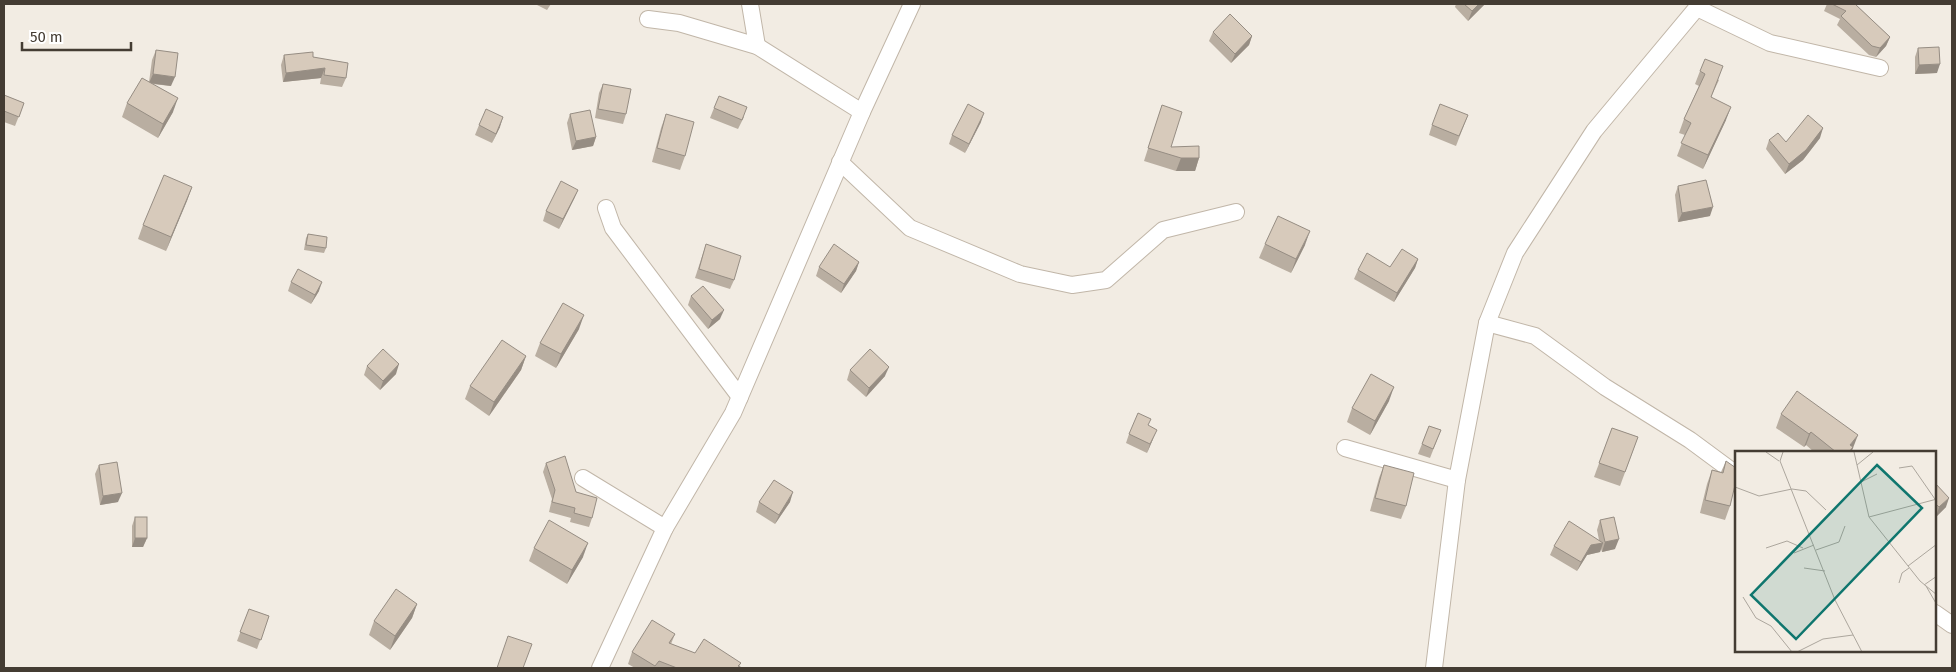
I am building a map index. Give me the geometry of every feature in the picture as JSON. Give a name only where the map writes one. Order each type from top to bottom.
[{"type":"street","points":[[750,4],[757,46]]},
{"type":"street","points":[[600,668],[665,528],[733,413],[840,162],[912,4]]},
{"type":"street","points":[[1434,668],[1457,480],[1487,323],[1515,253],[1594,131],[1699,6],[1770,44],[1880,68]]},
{"type":"street","points":[[648,19],[679,23],[757,46],[862,112]]},
{"type":"street","points":[[840,162],[910,228],[1020,274],[1072,285],[1106,280],[1163,230],[1236,212]]},
{"type":"street","points":[[606,208],[613,228],[740,396]]},
{"type":"street","points":[[1487,323],[1535,336],[1605,387],[1690,440],[1735,473]]},
{"type":"street","points":[[1345,448],[1457,480]]},
{"type":"street","points":[[582,478],[665,528]]},
{"type":"street","points":[[1936,614],[1952,624]]},
{"type":"building","points":[[1464,4],[1479,4],[1472,11]]},
{"type":"building","points":[[1832,4],[1855,4],[1890,37],[1880,48],[1872,46],[1841,16],[1846,11]]},
{"type":"building","points":[[1230,14],[1252,36],[1235,54],[1213,32]]},
{"type":"building","points":[[1939,47],[1940,64],[1919,65],[1918,48]]},
{"type":"building","points":[[156,50],[178,53],[175,77],[153,74]]},
{"type":"building","points":[[313,52],[313,57],[348,63],[346,78],[324,75],[325,68],[286,73],[284,55]]},
{"type":"building","points":[[1705,59],[1723,66],[1711,97],[1731,107],[1708,155],[1681,143],[1691,123],[1684,119],[1705,74],[1700,71]]},
{"type":"building","points":[[142,78],[178,98],[163,124],[127,103]]},
{"type":"building","points":[[603,84],[631,89],[626,114],[598,109]]},
{"type":"building","points":[[4,95],[24,103],[19,117],[4,111]]},
{"type":"building","points":[[719,96],[747,107],[742,120],[714,108]]},
{"type":"building","points":[[968,104],[984,113],[969,144],[952,135]]},
{"type":"building","points":[[1440,104],[1468,115],[1459,136],[1432,125]]},
{"type":"building","points":[[1162,105],[1182,112],[1171,147],[1199,146],[1199,158],[1181,158],[1148,148]]},
{"type":"building","points":[[486,109],[503,117],[496,134],[479,125]]},
{"type":"building","points":[[590,110],[596,137],[576,141],[570,114]]},
{"type":"building","points":[[666,114],[694,122],[685,156],[657,148]]},
{"type":"building","points":[[1808,115],[1823,128],[1806,150],[1789,164],[1769,140],[1778,133],[1786,142]]},
{"type":"building","points":[[164,175],[192,187],[171,237],[143,225]]},
{"type":"building","points":[[1706,180],[1713,207],[1682,213],[1678,186]]},
{"type":"building","points":[[561,181],[578,190],[563,219],[546,211]]},
{"type":"building","points":[[1278,216],[1310,231],[1296,259],[1265,244]]},
{"type":"building","points":[[308,234],[327,237],[326,248],[306,245]]},
{"type":"building","points":[[706,244],[741,256],[734,280],[699,269]]},
{"type":"building","points":[[834,244],[859,262],[844,284],[819,267]]},
{"type":"building","points":[[1402,249],[1418,259],[1397,293],[1358,270],[1367,253],[1390,267]]},
{"type":"building","points":[[298,269],[322,282],[315,295],[291,282]]},
{"type":"building","points":[[703,286],[724,310],[712,320],[691,296]]},
{"type":"building","points":[[563,303],[584,315],[561,354],[540,343]]},
{"type":"building","points":[[502,340],[526,356],[494,402],[470,386]]},
{"type":"building","points":[[383,349],[399,364],[383,381],[367,366]]},
{"type":"building","points":[[870,349],[889,367],[869,388],[850,370]]},
{"type":"building","points":[[1371,374],[1394,387],[1375,421],[1352,408]]},
{"type":"building","points":[[1797,391],[1858,435],[1850,445],[1853,447],[1850,451],[1835,451],[1811,432],[1809,434],[1781,414]]},
{"type":"building","points":[[1138,413],[1151,419],[1148,425],[1157,430],[1150,444],[1129,434]]},
{"type":"building","points":[[1429,426],[1441,430],[1433,449],[1422,444]]},
{"type":"building","points":[[1612,428],[1638,437],[1625,472],[1599,463]]},
{"type":"building","points":[[565,456],[576,492],[597,498],[592,518],[574,513],[575,508],[552,502],[555,490],[546,463]]},
{"type":"building","points":[[1726,461],[1735,467],[1735,485],[1730,506],[1705,500],[1712,470],[1723,473]]},
{"type":"building","points":[[117,462],[122,493],[103,496],[99,465]]},
{"type":"building","points":[[1384,465],[1414,473],[1406,506],[1375,498]]},
{"type":"building","points":[[774,480],[793,492],[779,515],[759,502]]},
{"type":"building","points":[[1936,484],[1949,498],[1939,507],[1936,504]]},
{"type":"building","points":[[135,517],[147,517],[147,538],[135,538]]},
{"type":"building","points":[[1614,517],[1619,539],[1605,542],[1600,520]]},
{"type":"building","points":[[549,520],[588,543],[572,570],[534,548]]},
{"type":"building","points":[[1569,521],[1603,543],[1591,545],[1581,562],[1554,546]]},
{"type":"building","points":[[396,589],[417,604],[395,636],[374,621]]},
{"type":"building","points":[[249,609],[269,616],[261,640],[240,632]]},
{"type":"building","points":[[652,620],[675,634],[669,643],[695,653],[704,639],[741,663],[738,666],[742,668],[677,668],[659,661],[655,666],[632,652]]},
{"type":"building","points":[[508,636],[532,644],[523,668],[497,668]]}]
